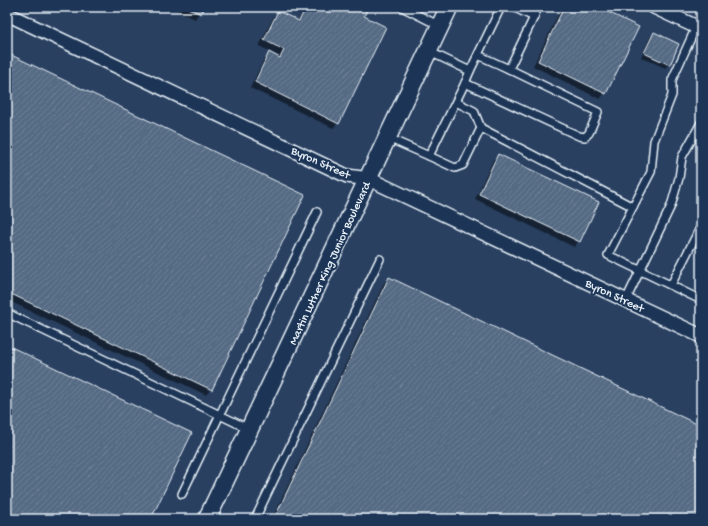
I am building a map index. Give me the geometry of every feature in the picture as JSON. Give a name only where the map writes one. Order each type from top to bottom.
[{"type":"street","name":"Martin Luther King Junior Boulevard","points":[[207,519],[449,7]]},
{"type":"street","points":[[654,7],[698,28]]},
{"type":"street","name":"Byron Street","points":[[7,14],[348,176],[369,179],[701,336]]},
{"type":"lane","points":[[402,7],[440,26]]},
{"type":"lane","points":[[429,156],[501,7]]},
{"type":"lane","points":[[513,7],[534,17]]},
{"type":"lane","points":[[510,69],[538,7]]},
{"type":"lane","points":[[698,28],[672,80],[672,94],[654,141],[651,172],[608,255],[701,300]]},
{"type":"lane","points":[[428,51],[470,71]]},
{"type":"lane","points":[[465,83],[579,136],[585,137],[589,133],[598,112],[478,54]]},
{"type":"lane","points":[[456,102],[474,111],[481,128],[633,207]]},
{"type":"lane","points":[[626,300],[671,206],[679,178],[682,157],[701,123]]},
{"type":"lane","points":[[388,138],[455,168],[459,168],[463,165],[481,128]]},
{"type":"lane","points":[[182,494],[317,212]]},
{"type":"lane","points":[[671,285],[701,226]]},
{"type":"lane","points":[[255,519],[380,259]]},
{"type":"lane","points":[[7,313],[250,430]]},
{"type":"building","points":[[186,7],[204,7],[201,14]]},
{"type":"building","points":[[306,7],[369,7],[364,16],[386,27],[339,124],[255,82],[269,52],[280,58],[284,50],[264,40],[278,11],[299,21]]},
{"type":"building","points":[[564,7],[598,7],[639,27],[606,94],[538,61]]},
{"type":"building","points":[[654,32],[679,44],[670,65],[644,53]]},
{"type":"building","points":[[7,53],[305,195],[212,390],[7,292]]},
{"type":"building","points":[[498,154],[599,202],[580,242],[479,194]]},
{"type":"building","points":[[389,277],[701,426],[701,519],[274,519]]},
{"type":"building","points":[[7,345],[192,433],[151,519],[7,519]]}]
